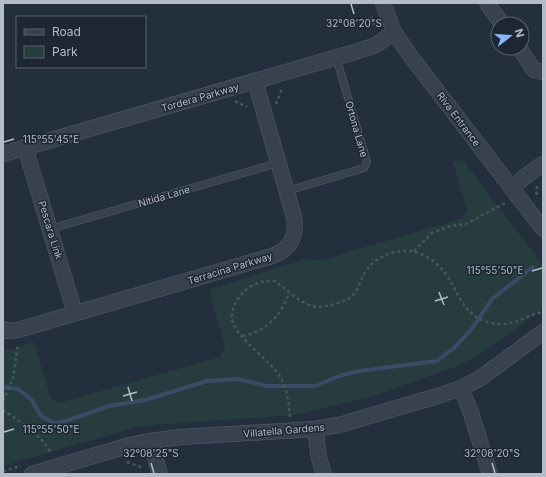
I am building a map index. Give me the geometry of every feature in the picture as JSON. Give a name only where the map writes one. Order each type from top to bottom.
[{"type":"street","name":"Riva Entrance","points":[[383,3],[394,32],[412,58],[543,229]]},
{"type":"street","points":[[487,3],[496,16]]},
{"type":"street","name":"Tordera Parkway","points":[[3,154],[336,58],[376,45],[394,32]]},
{"type":"street","points":[[524,56],[534,70],[543,72]]},
{"type":"street","name":"Terracina Parkway","points":[[3,329],[6,331],[18,330],[279,253],[286,248],[292,241],[295,233],[294,217],[255,81]]},
{"type":"street","name":"Pescara Link","points":[[25,147],[75,313]]},
{"type":"street","points":[[514,191],[531,172],[543,164]]},
{"type":"street","name":"Villatella Gardens","points":[[28,470],[57,467],[150,440],[290,431],[339,425],[461,388],[479,379],[543,332]]},
{"type":"street","points":[[461,388],[471,413],[490,474]]},
{"type":"street","points":[[315,429],[319,458],[324,474]]},
{"type":"street","points":[[150,440],[153,472]]},
{"type":"lane","name":"Ortona Lane","points":[[287,192],[364,168],[366,162],[336,58]]},
{"type":"lane","name":"Nitida Lane","points":[[50,229],[278,162]]},
{"type":"path","points":[[231,99],[255,110],[277,104],[283,87]]},
{"type":"path","points":[[537,182],[536,192],[540,203]]},
{"type":"path","points":[[414,251],[432,233],[450,226],[466,224],[482,216],[514,191]]},
{"type":"path","points":[[290,431],[290,414],[287,393],[280,377],[272,366],[242,336],[232,319],[235,305],[243,292],[255,285],[268,281],[275,281],[299,299],[313,306],[327,306],[343,302],[354,294],[364,274],[371,264],[378,259],[393,252],[414,251],[441,266],[458,297],[475,317],[494,324],[505,324],[513,323],[535,313],[543,312]]},
{"type":"path","points":[[242,336],[257,332],[269,323],[279,313],[290,293]]},
{"type":"path","points":[[3,401],[13,378],[17,355],[18,330]]},
{"type":"path","points":[[3,410],[32,432],[49,448],[57,467]]},
{"type":"path","points":[[125,461],[153,472]]},
{"type":"path","points":[[3,471],[28,470]]},
{"type":"green space","points":[[463,160],[543,265],[543,308],[510,334],[463,364],[374,396],[295,415],[140,426],[3,466],[3,350],[10,350],[34,342],[51,399],[59,403],[220,357],[225,348],[209,290],[305,259],[322,260],[463,218],[467,211],[453,162]]},
{"type":"waterway","points":[[3,387],[18,389],[31,399],[41,416],[54,423],[66,421],[109,406],[145,400],[207,381],[238,379],[267,386],[315,386],[342,375],[359,371],[437,361],[454,348],[471,330],[492,299],[533,267]]}]
